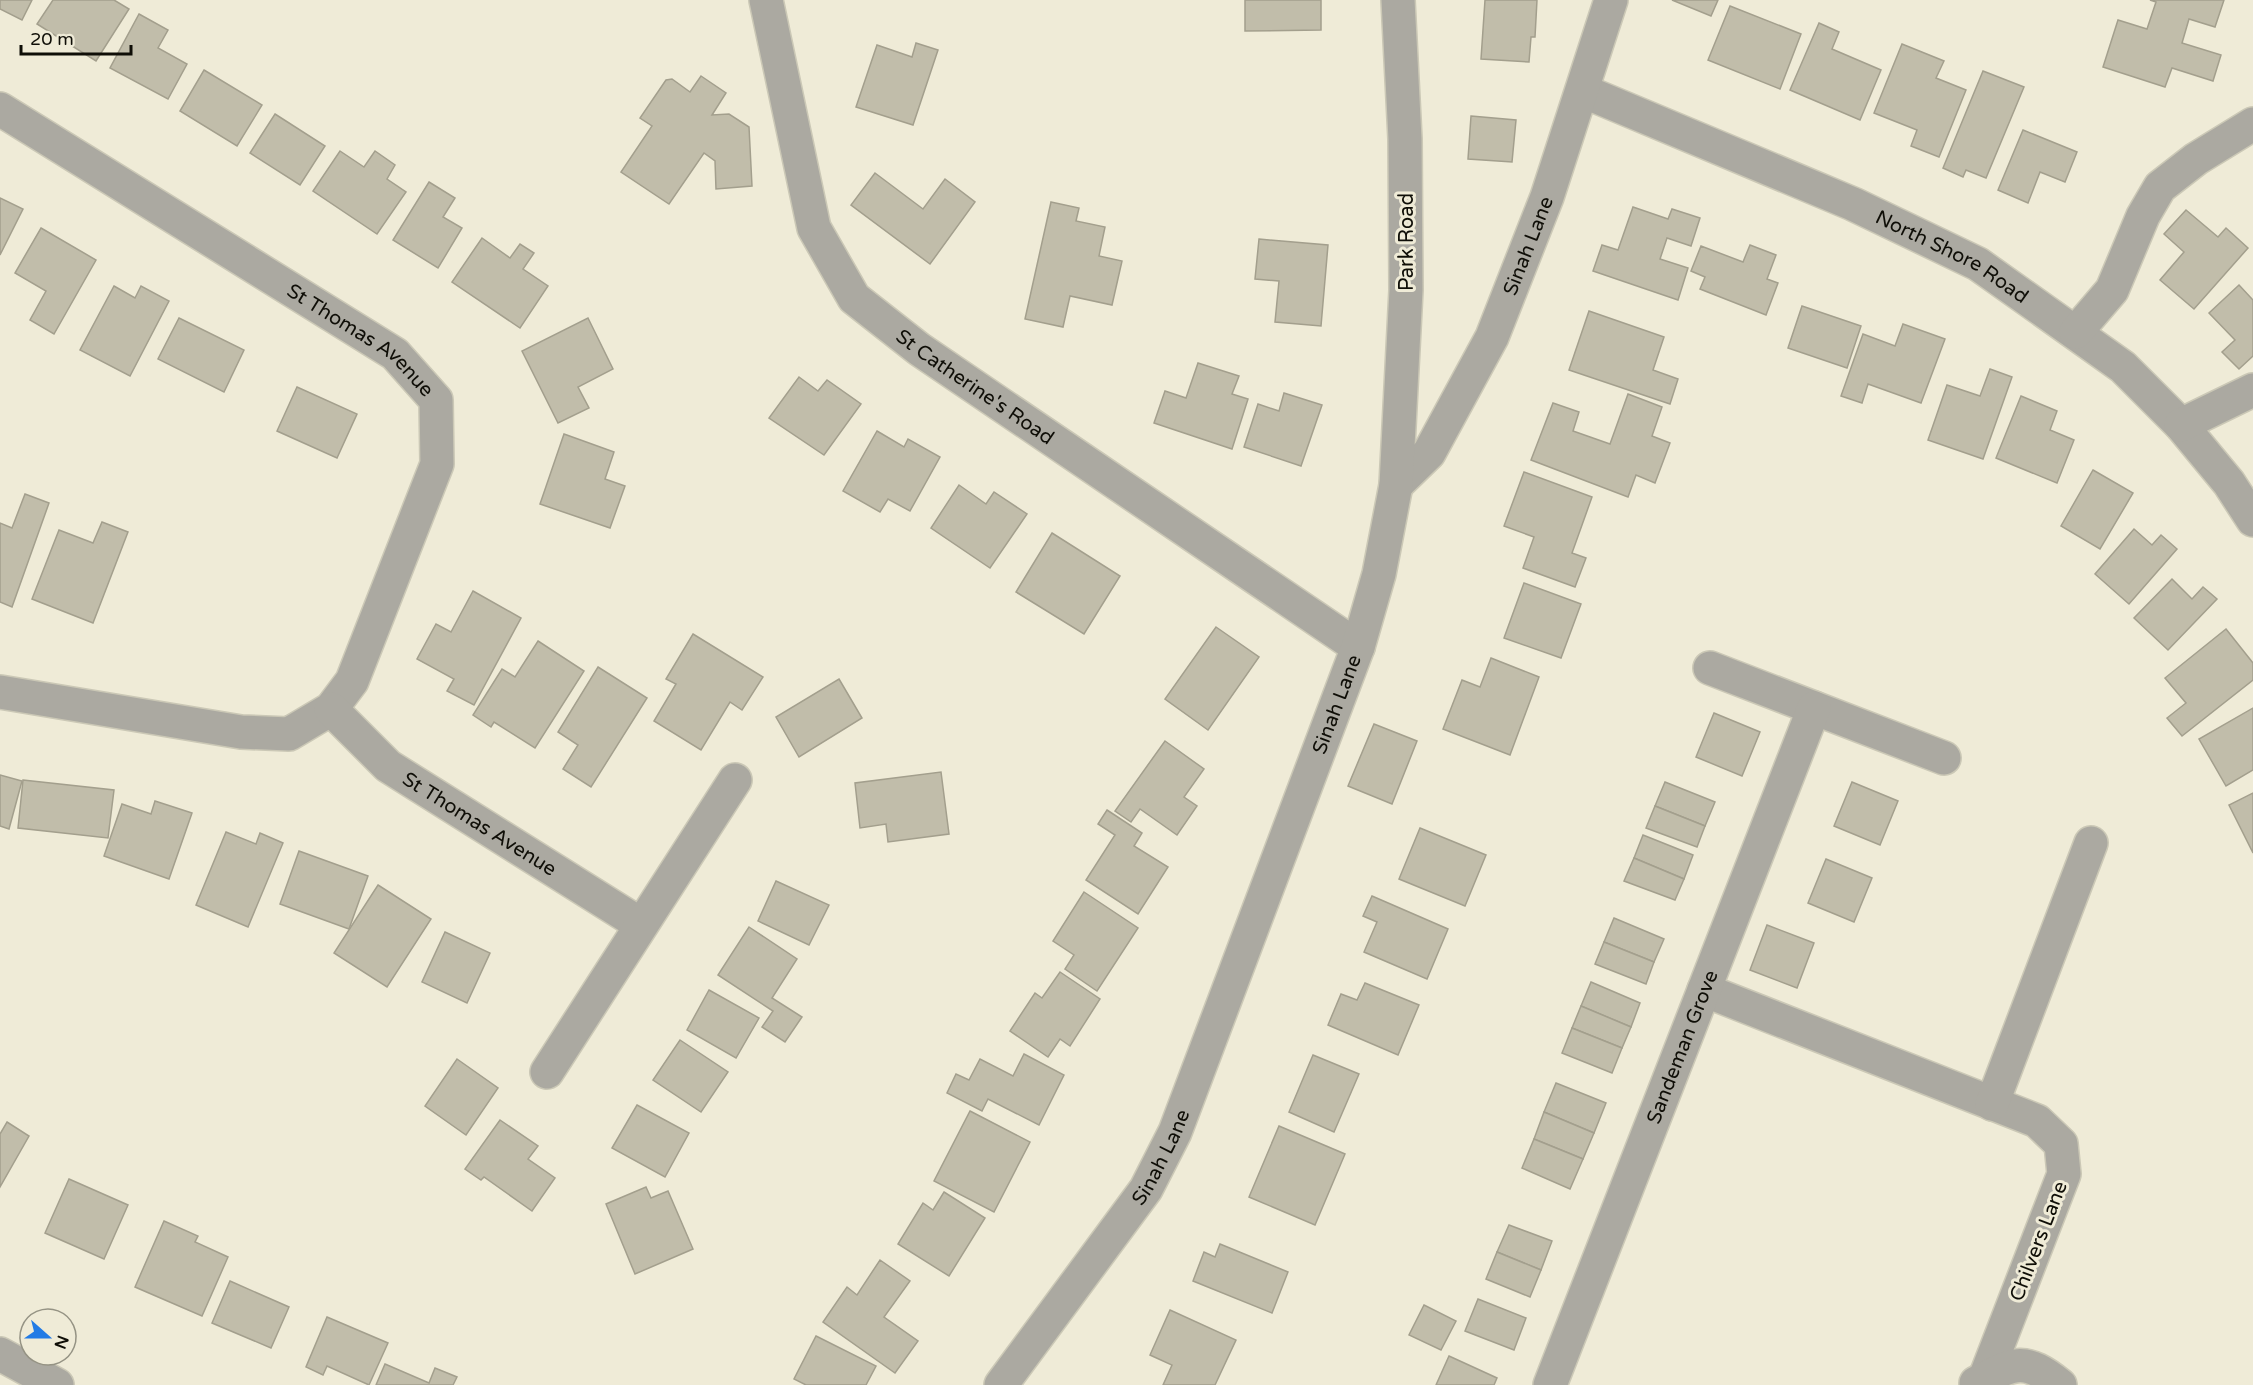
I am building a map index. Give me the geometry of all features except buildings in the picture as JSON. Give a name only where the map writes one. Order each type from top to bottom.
[{"type":"street","name":"St Catherine's Road","points":[[765,0],[814,228],[854,298],[919,349],[1358,647]]},
{"type":"street","name":"Park Road","points":[[1396,485],[1406,290],[1406,139],[1398,0]]},
{"type":"street","name":"Sinah Lane","points":[[1001,1385],[1146,1189],[1175,1132],[1358,647],[1379,574],[1396,485],[1429,453],[1492,336],[1547,197],[1611,0]]},
{"type":"street","name":"North Shore Road","points":[[1583,91],[1853,204],[1978,264],[2122,367],[2181,425],[2229,483],[2253,520]]},
{"type":"street","name":"St Thomas Avenue","points":[[0,109],[395,354],[436,400],[437,464],[352,681],[331,709],[289,734],[241,732],[0,692]]},
{"type":"street","points":[[2076,332],[2112,290],[2143,216],[2160,187],[2196,159],[2253,124]]},
{"type":"street","points":[[2181,425],[2253,390]]},
{"type":"street","points":[[1710,668],[1944,758]]},
{"type":"street","name":"Sandeman Grove","points":[[1550,1385],[1814,708]]},
{"type":"street","name":"St Thomas Avenue","points":[[331,709],[388,766],[640,924]]},
{"type":"street","points":[[547,1072],[640,924],[735,780]]},
{"type":"street","points":[[1992,1104],[2091,843]]},
{"type":"street","name":"Chilvers Lane","points":[[1704,990],[2037,1121],[2061,1144],[2064,1174],[1979,1381]]},
{"type":"street","points":[[0,1354],[48,1383]]},
{"type":"street","points":[[1979,1381],[2012,1364],[2040,1369],[2060,1385]]}]
